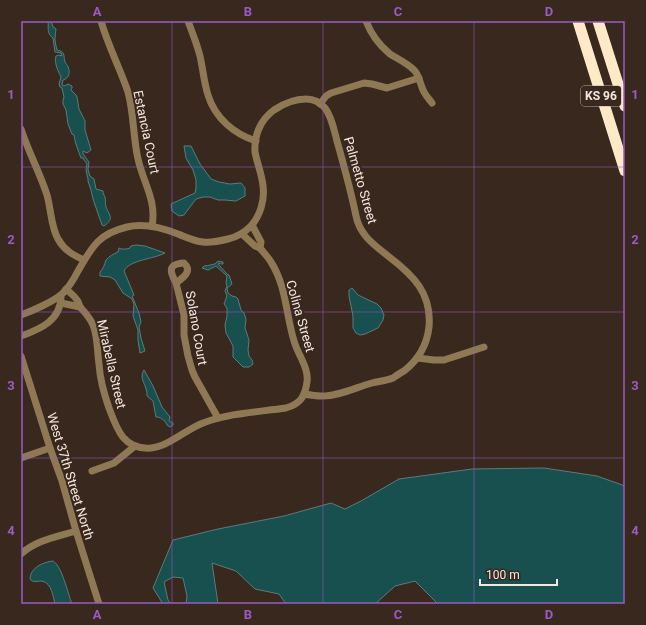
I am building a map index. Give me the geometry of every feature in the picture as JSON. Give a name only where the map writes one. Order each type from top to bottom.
[{"type":"highway","name":"KS 96","points":[[578,21],[625,171]]},
{"type":"highway","name":"KS 96","points":[[598,21],[625,106]]},
{"type":"street","name":"Estancia Court","points":[[101,21],[128,94],[132,110],[137,158],[153,206],[154,219],[152,226]]},
{"type":"street","points":[[188,21],[200,55],[208,97],[217,113],[230,128],[256,141]]},
{"type":"street","points":[[366,21],[381,45],[390,54],[407,64],[415,71],[424,92],[432,103]]},
{"type":"street","points":[[21,315],[61,296],[94,244],[114,231],[137,225],[152,226],[204,242],[223,241],[242,234],[252,225],[263,202],[263,187],[255,152],[258,131],[268,114],[278,107],[288,102],[307,99],[320,104],[326,96],[331,93],[364,83],[387,88],[419,78]]},
{"type":"street","name":"Palmetto Street","points":[[320,104],[327,111],[333,127],[350,185],[360,230],[371,242],[413,277],[424,294],[429,312],[428,331],[423,348],[417,358]]},
{"type":"street","points":[[21,129],[47,195],[54,232],[66,250],[84,260]]},
{"type":"street","name":"Colina Street","points":[[252,225],[261,242],[260,248]]},
{"type":"street","name":"Colina Street","points":[[242,234],[255,246],[260,248],[272,263],[280,281],[295,345],[307,373],[307,383],[304,394]]},
{"type":"street","name":"Solano Court","points":[[176,283],[184,315],[184,335],[192,370],[218,418]]},
{"type":"street","name":"Mirabella Street","points":[[66,289],[77,299],[80,307],[88,315],[94,326],[104,394],[120,433],[127,441],[135,446]]},
{"type":"street","points":[[21,336],[36,331],[49,323],[57,313],[61,303],[61,296]]},
{"type":"street","points":[[61,303],[80,307]]},
{"type":"street","points":[[92,471],[114,463],[135,446],[152,448],[160,446],[201,424],[218,418],[286,408],[298,403],[304,394],[321,396],[332,395],[374,382],[391,379],[402,372],[417,358],[444,360],[484,347]]},
{"type":"street","name":"West 37th Street North","points":[[21,356],[62,481],[76,532],[99,604]]},
{"type":"street","points":[[21,458],[50,448]]},
{"type":"street","points":[[21,554],[27,548],[38,542],[76,532]]},
{"type":"water","points":[[48,21],[51,21],[53,27],[56,29],[55,40],[57,50],[64,54],[65,62],[69,69],[68,75],[63,80],[62,85],[64,86],[68,84],[72,86],[71,90],[77,97],[79,109],[85,121],[85,130],[91,150],[87,153],[83,151],[83,154],[89,162],[88,170],[90,176],[94,179],[96,189],[103,191],[106,207],[110,215],[109,221],[104,226],[102,225],[88,181],[86,170],[87,164],[83,158],[81,158],[74,135],[72,134],[68,124],[66,110],[63,104],[64,97],[62,88],[59,84],[61,77],[56,61],[56,56],[62,56],[61,53],[55,52],[53,38],[49,32]]},
{"type":"water","points":[[184,146],[191,146],[200,164],[211,179],[230,184],[241,183],[245,188],[245,196],[236,201],[203,197],[196,199],[184,215],[179,216],[172,211],[171,204],[195,193],[196,188],[196,180],[193,170],[186,158]]},
{"type":"water","points":[[136,245],[145,246],[165,253],[131,264],[124,271],[134,295],[132,296],[141,322],[139,327],[145,351],[140,353],[138,330],[133,316],[134,304],[132,299],[123,293],[115,280],[110,277],[100,276],[100,272],[106,260],[118,252],[119,248],[126,249]]},
{"type":"water","points":[[218,261],[223,262],[223,264],[218,264],[229,275],[232,284],[227,288],[228,293],[238,299],[241,310],[246,319],[245,328],[249,340],[248,350],[253,364],[249,367],[243,367],[233,357],[233,346],[226,333],[225,325],[227,308],[224,304],[227,296],[225,291],[227,286],[227,276],[216,266],[208,270],[202,268],[204,266],[215,264]]},
{"type":"water","points":[[352,288],[358,295],[377,304],[381,308],[384,315],[378,328],[365,334],[360,335],[356,333],[353,328],[353,316],[349,296],[349,290]]},
{"type":"water","points":[[144,370],[162,407],[170,417],[169,421],[173,423],[170,427],[165,421],[156,417],[153,401],[147,396],[142,376]]},
{"type":"water","points":[[544,468],[597,476],[625,486],[625,604],[438,604],[415,581],[395,586],[375,604],[286,604],[279,594],[255,589],[236,571],[212,563],[218,604],[186,604],[187,596],[183,578],[173,577],[164,582],[168,600],[171,604],[163,604],[153,588],[173,540],[218,529],[284,516],[331,503],[345,509],[399,479],[472,469]]},
{"type":"water","points":[[53,561],[62,574],[72,604],[55,604],[52,591],[48,584],[42,581],[32,581],[30,579],[32,572],[38,566]]}]
